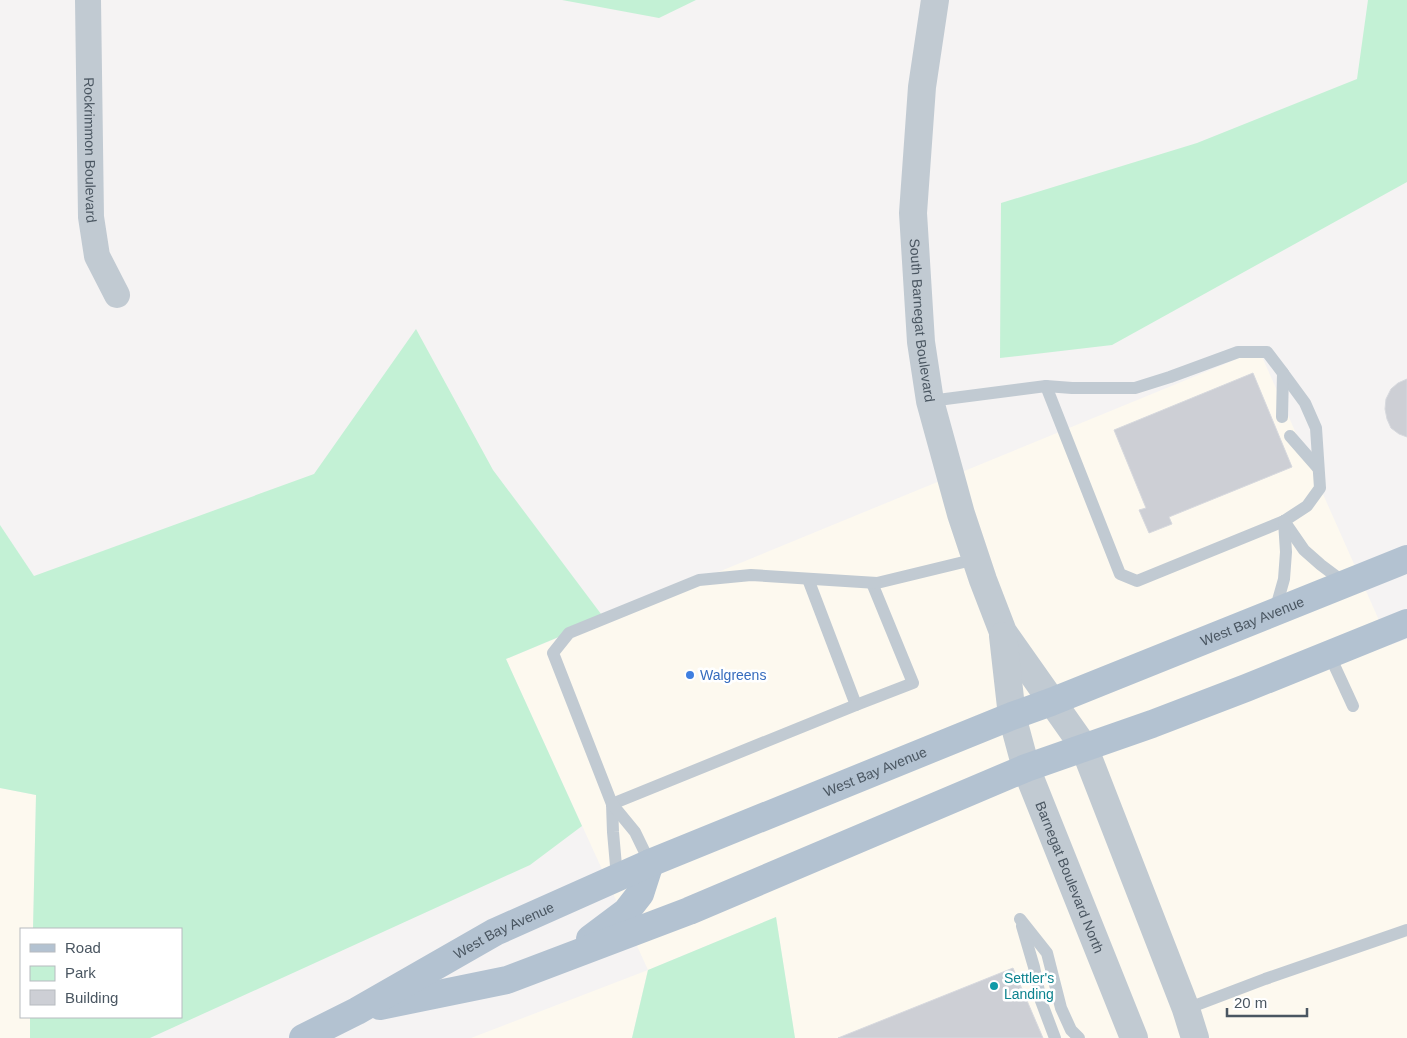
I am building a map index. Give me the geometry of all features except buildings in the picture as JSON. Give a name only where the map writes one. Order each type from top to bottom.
[{"type":"main road","name":"West Bay Avenue","points":[[303,1038],[357,1011],[495,932],[617,877],[1012,716],[1407,559]]},
{"type":"main road","name":"West Bay Avenue","points":[[357,1011],[507,980],[689,911],[1026,768],[1178,714],[1407,623]]},
{"type":"main road","points":[[563,959],[626,912],[640,894],[650,863]]},
{"type":"street","name":"Rockrimmon Boulevard","points":[[88,0],[91,218],[97,256],[117,296]]},
{"type":"street","name":"South Barnegat Boulevard","points":[[935,0],[922,87],[913,213],[921,342],[930,401],[961,514],[1003,632],[1084,747]]},
{"type":"street","name":"South Barnegat Boulevard","points":[[1003,632],[1012,716]]},
{"type":"street","name":"Barnegat Boulevard North","points":[[1012,716],[1026,768],[1131,1037]]},
{"type":"street","points":[[1084,747],[1186,1009],[1195,1038]]},
{"type":"lane","points":[[930,401],[1046,386],[1136,388],[1170,378],[1238,352],[1267,352],[1305,403],[1316,428],[1320,488],[1307,506],[1284,521],[1137,580],[1120,574],[1046,386]]},
{"type":"lane","points":[[1282,417],[1283,373]]},
{"type":"lane","points":[[1290,436],[1318,468]]},
{"type":"lane","points":[[1284,521],[1304,550],[1345,583]]},
{"type":"lane","points":[[1275,611],[1284,579],[1286,552],[1284,521]]},
{"type":"lane","points":[[650,863],[635,832],[612,804],[553,653],[569,633],[699,580],[750,575],[878,583],[976,559]]},
{"type":"lane","points":[[808,579],[856,705]]},
{"type":"lane","points":[[612,804],[913,683],[872,582]]},
{"type":"lane","points":[[1330,654],[1353,706]]},
{"type":"lane","points":[[612,804],[617,877]]},
{"type":"lane","points":[[1055,1038],[1040,1001],[1034,967],[1020,918],[1046,953],[1061,1008],[1072,1030],[1080,1038]]},
{"type":"lane","points":[[1186,1009],[1265,979],[1407,930]]},
{"type":"shaded area","points":[[1259,350],[1390,645],[1407,639],[1407,1038],[795,1038],[776,917],[648,970],[506,659]]},
{"type":"shaded area","points":[[0,788],[36,795],[33,928],[20,928],[20,1018],[30,1018],[30,1038],[0,1038]]},
{"type":"shaded area","points":[[648,970],[632,1038],[471,1038]]},
{"type":"green space","points":[[562,0],[696,0],[659,18]]},
{"type":"green space","points":[[1368,0],[1407,0],[1407,182],[1112,345],[1000,358],[1001,203],[1197,143],[1357,79]]},
{"type":"green space","points":[[416,329],[493,470],[604,618],[506,659],[582,826],[530,865],[150,1038],[30,1038],[30,1018],[182,1018],[182,928],[33,928],[36,795],[0,788],[0,525],[34,576],[314,474]]},
{"type":"green space","points":[[776,917],[795,1038],[632,1038],[648,970]]},
{"type":"place","name":"Walgreens","points":[[690,675]]},
{"type":"place","name":"Settler's Landing","points":[[994,986]]}]
